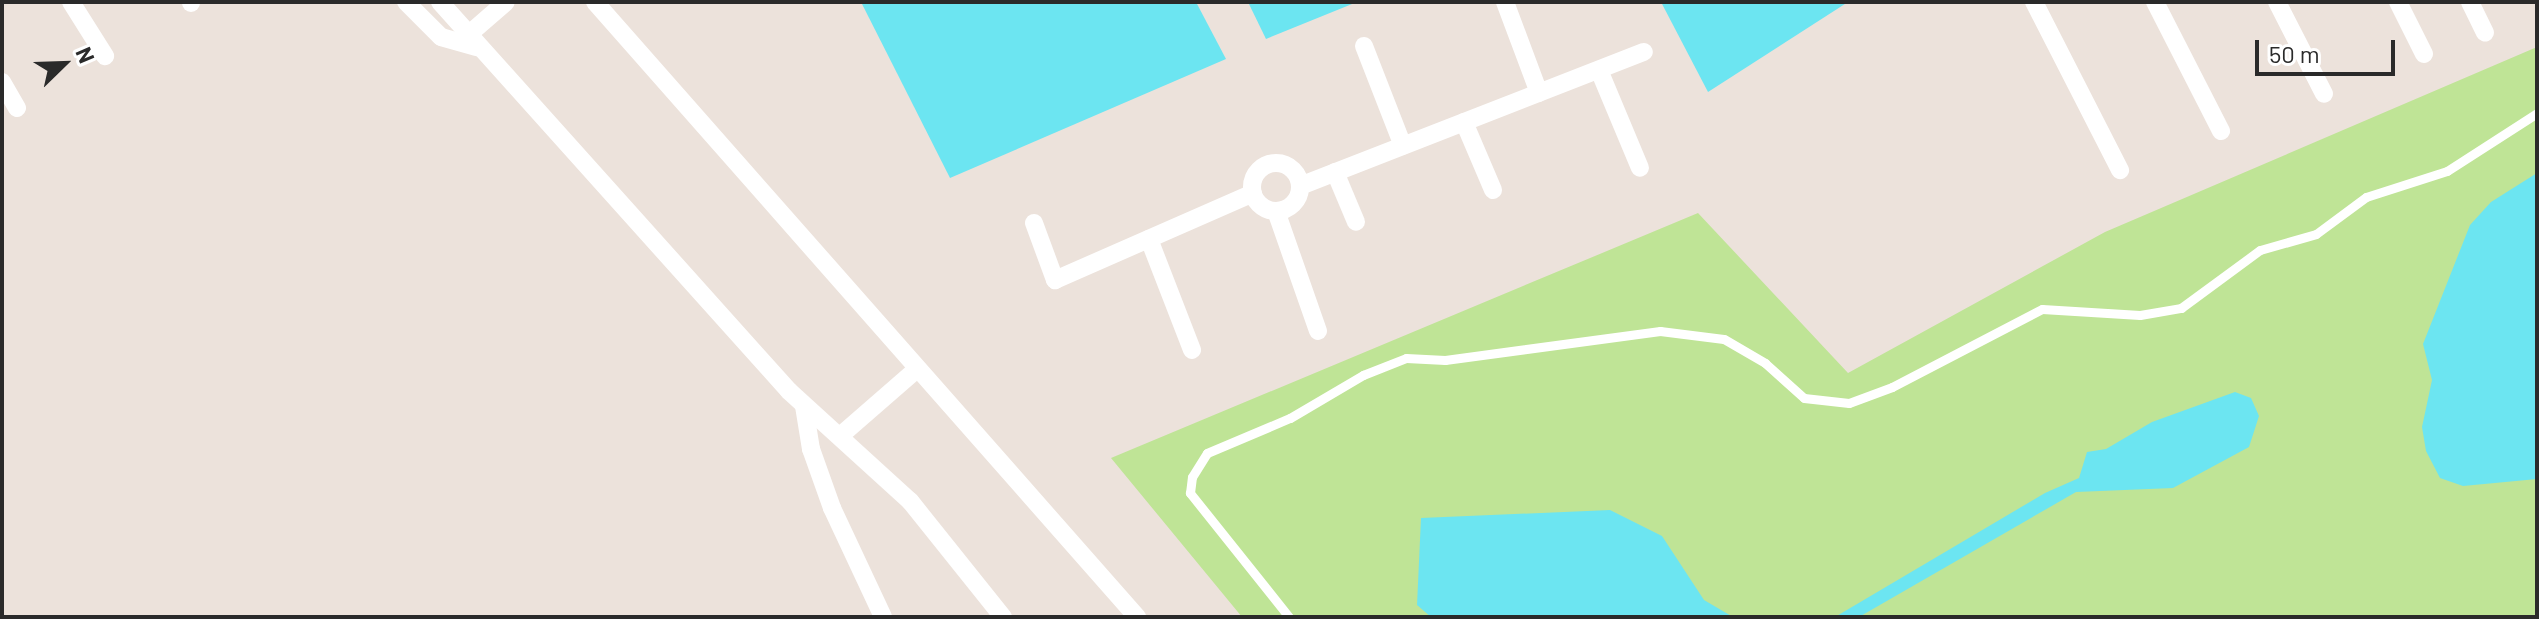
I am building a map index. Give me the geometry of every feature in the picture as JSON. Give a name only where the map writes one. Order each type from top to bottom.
[{"type":"street","points":[[71,2],[105,56]]},
{"type":"street","points":[[406,2],[441,37],[474,42]]},
{"type":"street","points":[[440,2],[804,406],[910,501],[1003,617]]},
{"type":"street","points":[[474,42],[506,2]]},
{"type":"street","points":[[595,2],[1137,617]]},
{"type":"street","points":[[1505,2],[1539,93]]},
{"type":"street","points":[[2034,2],[2120,170]]},
{"type":"street","points":[[2155,2],[2221,131]]},
{"type":"street","points":[[2277,2],[2324,94]]},
{"type":"street","points":[[2398,2],[2424,54]]},
{"type":"street","points":[[2470,2],[2485,33]]},
{"type":"street","points":[[1364,46],[1403,146]]},
{"type":"street","points":[[1300,186],[1294,172],[1272,163],[1253,177],[1253,193],[1262,207],[1276,211],[1291,206],[1300,186],[1644,52]]},
{"type":"street","points":[[1599,70],[1640,168]]},
{"type":"street","points":[[2,82],[17,108]]},
{"type":"street","points":[[1464,122],[1493,190]]},
{"type":"street","points":[[1335,172],[1356,222]]},
{"type":"street","points":[[1034,223],[1055,280],[1253,193]]},
{"type":"street","points":[[1276,211],[1318,331]]},
{"type":"street","points":[[1149,239],[1192,350]]},
{"type":"street","points":[[840,436],[917,369]]},
{"type":"street","points":[[804,406],[811,449],[832,508],[883,617]]},
{"type":"lane","points":[[1289,617],[1190,493],[1192,477],[1207,453],[1290,418],[1363,375],[1406,358],[1445,360],[1660,331],[1724,339],[1765,363],[1804,398],[1849,403],[1892,387],[2042,309],[2140,315],[2181,308],[2260,250],[2316,234],[2366,197],[2447,171],[2537,113]]},
{"type":"green space","points":[[2537,47],[2537,617],[1242,617],[1111,458],[1698,213],[1848,373],[2105,232]]},
{"type":"water","points":[[861,2],[1196,2],[1226,59],[950,178]]},
{"type":"water","points":[[1248,2],[1357,2],[1266,39]]},
{"type":"water","points":[[1661,2],[1848,2],[1708,92]]},
{"type":"water","points":[[2537,173],[2537,479],[2463,486],[2440,478],[2426,451],[2422,427],[2432,380],[2423,344],[2470,225],[2491,202]]},
{"type":"water","points":[[2235,392],[2251,398],[2259,416],[2249,447],[2173,488],[2076,492],[1859,617],[1835,617],[2045,493],[2079,478],[2087,452],[2106,449],[2152,422]]},
{"type":"water","points":[[1610,510],[1662,536],[1704,600],[1733,617],[1431,617],[1417,605],[1421,518]]}]
